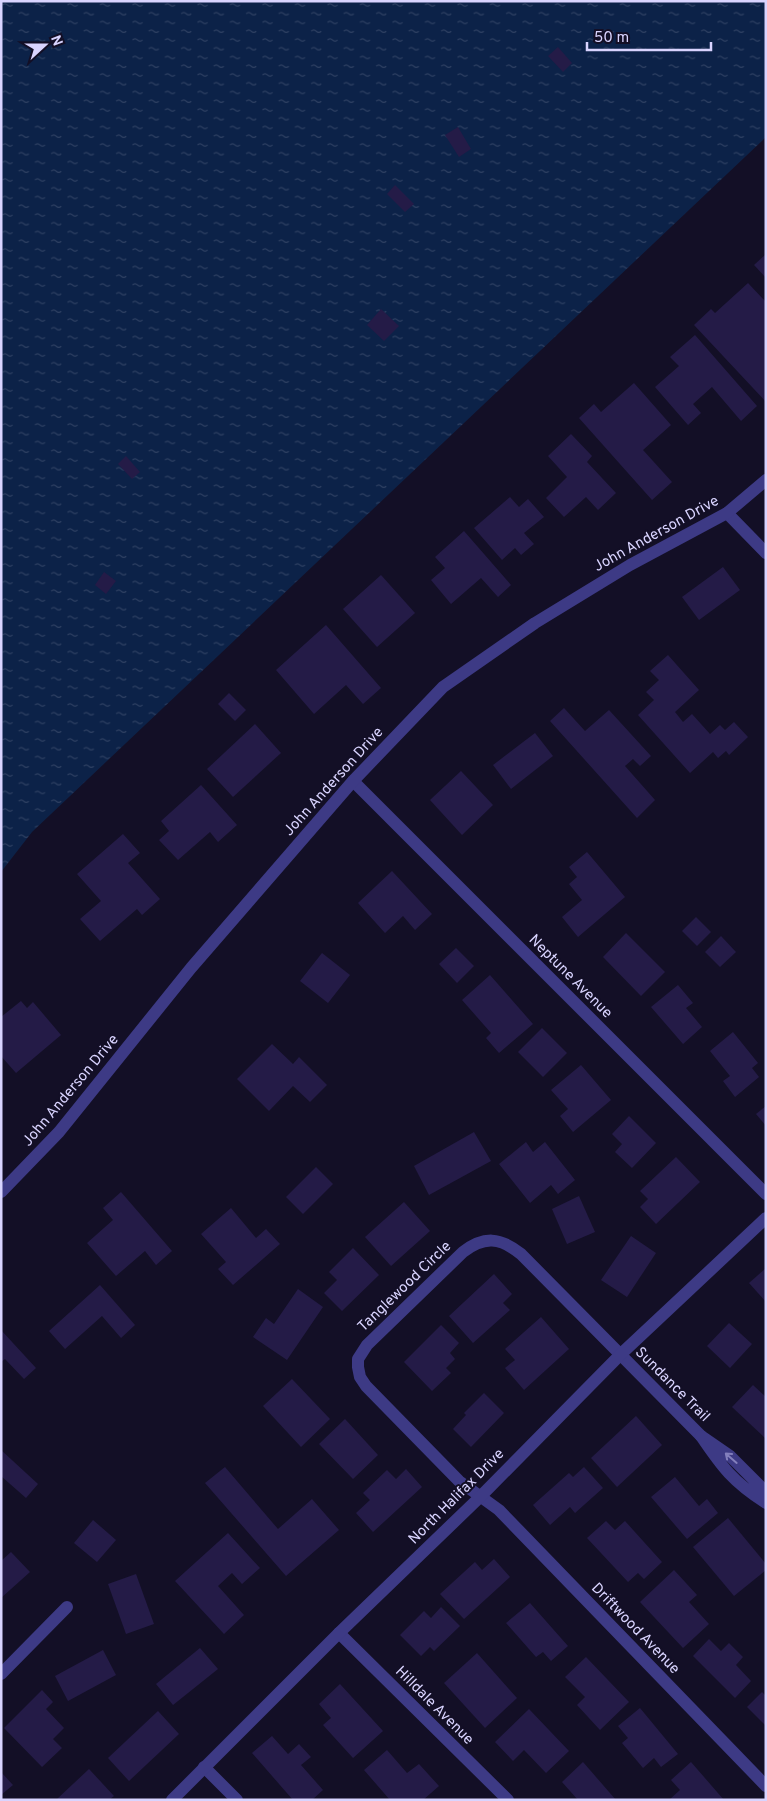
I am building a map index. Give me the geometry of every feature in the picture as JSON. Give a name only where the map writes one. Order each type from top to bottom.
[{"type":"street","name":"John Anderson Drive","points":[[1,1192],[59,1132],[190,968],[353,781],[443,687],[535,623],[630,565],[727,513],[766,480]]},
{"type":"street","points":[[727,513],[766,553]]},
{"type":"street","name":"Neptune Avenue","points":[[353,781],[766,1194]]},
{"type":"street","name":"North Halifax Drive","points":[[172,1800],[339,1633],[480,1497],[621,1354],[766,1218]]},
{"type":"street","name":"Tanglewood Circle","points":[[480,1497],[459,1481],[366,1386],[360,1377],[358,1359],[367,1345],[462,1252],[472,1245],[492,1240],[512,1246],[621,1354]]},
{"type":"street","name":"Sundance Trail","points":[[621,1354],[701,1436],[731,1476],[742,1487],[766,1503]]},
{"type":"street","name":"Sundance Trail","points":[[701,1436],[730,1456],[766,1492]]},
{"type":"street","name":"Driftwood Avenue","points":[[480,1497],[499,1510],[766,1786]]},
{"type":"street","points":[[1,1674],[67,1607]]},
{"type":"street","name":"Hilldale Avenue","points":[[339,1633],[508,1800]]},
{"type":"street","points":[[204,1767],[237,1800]]},
{"type":"water","points":[[1,1],[766,1],[766,137],[32,832],[1,872]]},
{"type":"building","points":[[558,47],[572,63],[563,72],[548,56]]},
{"type":"building","points":[[458,127],[471,149],[459,157],[445,135]]},
{"type":"building","points":[[395,185],[414,204],[405,212],[387,194]]},
{"type":"building","points":[[766,254],[766,278],[754,265]]},
{"type":"building","points":[[748,283],[766,302],[766,402],[694,325],[711,309],[715,313]]},
{"type":"building","points":[[381,309],[399,326],[384,341],[367,325]]},
{"type":"building","points":[[695,335],[757,406],[741,421],[712,387],[693,404],[701,413],[688,425],[655,387],[679,366],[670,357]]},
{"type":"building","points":[[634,383],[671,425],[643,450],[672,482],[652,500],[579,418],[594,404],[601,412]]},
{"type":"building","points":[[571,434],[592,456],[587,462],[616,493],[598,510],[586,497],[564,517],[546,498],[567,477],[548,456]]},
{"type":"building","points":[[126,456],[140,472],[132,479],[118,464]]},
{"type":"building","points":[[510,497],[519,507],[528,499],[544,517],[524,533],[534,544],[521,555],[515,548],[502,560],[474,528]]},
{"type":"building","points":[[464,531],[511,585],[498,597],[481,578],[451,604],[431,580],[445,568],[435,557]]},
{"type":"building","points":[[723,567],[740,590],[699,620],[682,597]]},
{"type":"building","points":[[104,572],[116,581],[106,594],[95,585]]},
{"type":"building","points":[[381,575],[415,613],[377,647],[343,609]]},
{"type":"building","points":[[326,625],[381,688],[363,704],[346,685],[314,714],[276,670]]},
{"type":"building","points":[[668,655],[699,690],[675,712],[683,722],[692,714],[710,734],[720,725],[725,730],[734,722],[748,737],[729,755],[726,751],[718,758],[713,752],[690,773],[638,715],[654,700],[646,692],[659,680],[650,671]]},
{"type":"building","points":[[229,693],[246,710],[235,721],[218,704]]},
{"type":"building","points":[[564,708],[585,731],[609,710],[651,756],[640,766],[633,759],[625,766],[655,800],[637,818],[550,721]]},
{"type":"building","points":[[255,724],[281,753],[233,797],[207,769]]},
{"type":"building","points":[[535,733],[553,756],[511,789],[493,765]]},
{"type":"building","points":[[461,771],[493,805],[462,835],[430,800]]},
{"type":"building","points":[[201,785],[237,825],[218,842],[210,832],[178,860],[159,840],[169,831],[161,821]]},
{"type":"building","points":[[123,834],[140,853],[128,863],[160,899],[142,915],[137,909],[100,941],[80,919],[101,901],[77,874]]},
{"type":"building","points":[[587,852],[625,897],[578,937],[562,917],[582,900],[569,884],[577,877],[569,867]]},
{"type":"building","points":[[392,871],[432,914],[415,930],[403,916],[385,933],[358,903]]},
{"type":"building","points":[[696,917],[711,932],[697,946],[682,931]]},
{"type":"building","points":[[626,933],[665,972],[641,996],[603,957]]},
{"type":"building","points":[[721,936],[736,952],[720,967],[705,952]]},
{"type":"building","points":[[456,948],[474,966],[457,983],[439,964]]},
{"type":"building","points":[[322,953],[350,975],[328,1003],[300,981]]},
{"type":"building","points":[[490,975],[533,1024],[499,1053],[486,1038],[491,1033],[462,1000]]},
{"type":"building","points":[[678,985],[693,1003],[686,1008],[702,1027],[683,1044],[651,1007]]},
{"type":"building","points":[[21,1001],[27,1008],[33,1002],[61,1035],[16,1073],[1,1056],[1,1017]]},
{"type":"building","points":[[542,1028],[567,1053],[543,1077],[518,1052]]},
{"type":"building","points":[[733,1032],[758,1063],[752,1068],[759,1077],[735,1097],[723,1081],[730,1076],[710,1051]]},
{"type":"building","points":[[272,1044],[293,1064],[299,1057],[327,1085],[310,1102],[293,1086],[269,1111],[237,1079]]},
{"type":"building","points":[[581,1065],[611,1100],[573,1132],[560,1116],[568,1109],[551,1090]]},
{"type":"building","points":[[766,1106],[766,1126],[756,1114]]},
{"type":"building","points":[[629,1116],[656,1143],[632,1168],[615,1152],[622,1144],[612,1134]]},
{"type":"building","points":[[474,1132],[491,1161],[429,1195],[414,1166]]},
{"type":"building","points":[[526,1142],[533,1152],[545,1142],[575,1180],[558,1194],[551,1185],[530,1203],[499,1164]]},
{"type":"building","points":[[676,1157],[700,1182],[656,1224],[640,1207],[648,1199],[640,1191]]},
{"type":"building","points":[[316,1167],[333,1184],[303,1214],[286,1197]]},
{"type":"building","points":[[121,1192],[172,1251],[156,1265],[145,1251],[116,1276],[87,1243],[113,1220],[103,1208]]},
{"type":"building","points":[[579,1196],[595,1232],[567,1244],[552,1209]]},
{"type":"building","points":[[404,1202],[430,1231],[391,1266],[365,1237]]},
{"type":"building","points":[[231,1208],[256,1238],[266,1229],[280,1244],[233,1285],[218,1269],[226,1262],[201,1234]]},
{"type":"building","points":[[631,1236],[656,1253],[627,1297],[601,1280]]},
{"type":"building","points":[[353,1248],[379,1275],[342,1311],[324,1293],[337,1280],[329,1272]]},
{"type":"building","points":[[766,1268],[766,1302],[749,1283]]},
{"type":"building","points":[[494,1274],[512,1294],[503,1303],[510,1310],[473,1343],[449,1316]]},
{"type":"building","points":[[100,1285],[135,1325],[121,1338],[102,1316],[65,1349],[49,1331]]},
{"type":"building","points":[[298,1289],[323,1307],[287,1360],[253,1337],[266,1318],[274,1324]]},
{"type":"building","points":[[541,1317],[569,1349],[524,1390],[505,1368],[515,1360],[505,1349]]},
{"type":"building","points":[[729,1323],[752,1344],[730,1368],[707,1346]]},
{"type":"building","points":[[441,1325],[459,1343],[450,1353],[455,1359],[446,1368],[451,1373],[432,1391],[404,1362]]},
{"type":"building","points":[[1,1330],[36,1368],[24,1379],[5,1359],[1,1362]]},
{"type":"building","points":[[292,1379],[330,1419],[301,1447],[263,1406]]},
{"type":"building","points":[[753,1385],[766,1397],[766,1439],[732,1407]]},
{"type":"building","points":[[484,1393],[504,1413],[471,1447],[453,1429],[466,1415],[464,1413]]},
{"type":"building","points":[[636,1416],[662,1445],[617,1487],[591,1458]]},
{"type":"building","points":[[345,1419],[378,1455],[353,1479],[319,1444]]},
{"type":"building","points":[[1,1450],[38,1484],[26,1498],[1,1476]]},
{"type":"building","points":[[225,1467],[278,1529],[312,1499],[339,1530],[286,1576],[205,1483]]},
{"type":"building","points":[[584,1467],[603,1488],[575,1513],[570,1507],[550,1525],[533,1505],[569,1473],[573,1477]]},
{"type":"building","points":[[406,1469],[422,1487],[373,1532],[356,1513],[370,1500],[363,1493],[387,1470],[396,1479]]},
{"type":"building","points":[[675,1477],[699,1506],[707,1499],[718,1513],[687,1539],[651,1497]]},
{"type":"building","points":[[728,1518],[766,1564],[766,1570],[734,1596],[693,1547]]},
{"type":"building","points":[[93,1520],[116,1540],[97,1562],[74,1543]]},
{"type":"building","points":[[606,1521],[615,1530],[625,1521],[662,1562],[644,1579],[638,1573],[628,1582],[587,1538]]},
{"type":"building","points":[[228,1533],[260,1568],[242,1584],[232,1573],[218,1586],[244,1615],[224,1634],[175,1581]]},
{"type":"building","points":[[11,1552],[30,1572],[1,1598],[1,1561]]},
{"type":"building","points":[[494,1559],[510,1577],[464,1619],[440,1594],[475,1562],[482,1570]]},
{"type":"building","points":[[674,1570],[697,1595],[689,1602],[709,1624],[683,1648],[640,1602]]},
{"type":"building","points":[[136,1574],[154,1624],[126,1634],[108,1584]]},
{"type":"building","points":[[530,1603],[568,1646],[551,1661],[543,1652],[536,1657],[506,1623]]},
{"type":"building","points":[[441,1607],[460,1626],[434,1651],[430,1647],[421,1656],[400,1635],[424,1611],[431,1618]]},
{"type":"building","points":[[709,1639],[721,1651],[729,1643],[743,1657],[736,1665],[751,1681],[735,1698],[693,1656]]},
{"type":"building","points":[[200,1648],[218,1669],[173,1705],[156,1684]]},
{"type":"building","points":[[103,1650],[116,1675],[68,1701],[55,1676]]},
{"type":"building","points":[[477,1653],[517,1698],[485,1728],[444,1683]]},
{"type":"building","points":[[586,1657],[629,1702],[600,1730],[577,1705],[585,1697],[565,1677]]},
{"type":"building","points":[[340,1684],[383,1731],[353,1758],[323,1725],[331,1718],[319,1704]]},
{"type":"building","points":[[42,1690],[53,1702],[46,1709],[64,1728],[53,1739],[62,1748],[42,1767],[4,1728]]},
{"type":"building","points":[[762,1692],[766,1696],[766,1726],[747,1707]]},
{"type":"building","points":[[640,1708],[678,1754],[661,1767],[654,1758],[643,1768],[622,1743],[628,1738],[618,1726]]},
{"type":"building","points":[[529,1709],[569,1751],[546,1773],[524,1750],[513,1761],[495,1742]]},
{"type":"building","points":[[158,1711],[179,1734],[129,1781],[108,1758]]},
{"type":"building","points":[[272,1736],[288,1754],[299,1744],[311,1757],[301,1765],[323,1790],[312,1800],[293,1800],[252,1753]]},
{"type":"building","points":[[387,1750],[407,1773],[419,1764],[439,1786],[423,1800],[390,1800],[364,1770]]},
{"type":"building","points":[[583,1762],[616,1800],[578,1800],[562,1782]]},
{"type":"building","points":[[691,1762],[724,1800],[669,1800],[680,1790],[671,1780]]},
{"type":"building","points":[[89,1769],[114,1796],[109,1800],[56,1800]]},
{"type":"building","points":[[1,1772],[13,1785],[1,1795]]}]
